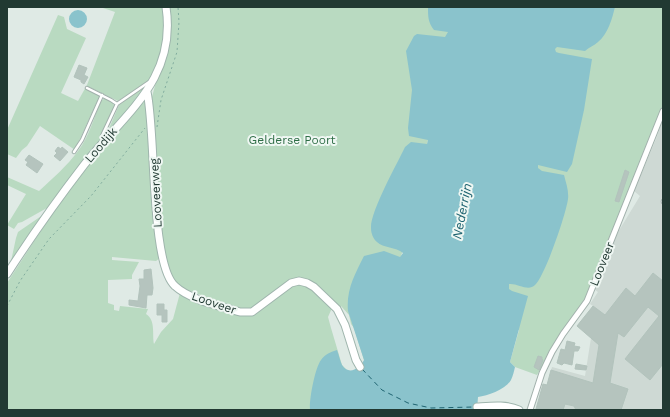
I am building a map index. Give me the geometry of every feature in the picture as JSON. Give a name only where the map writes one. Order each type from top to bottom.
[{"type":"street","name":"Loodijk","points":[[7,274],[79,171],[147,92],[166,46],[168,32],[166,7]]},
{"type":"street","name":"Looveerweg","points":[[147,92],[152,139],[158,232],[165,268],[173,285],[179,289]]},
{"type":"street","name":"Looveer","points":[[530,410],[542,373],[552,352],[587,301],[663,112]]},
{"type":"street","name":"Looveer","points":[[179,289],[193,297],[240,312],[248,313],[256,310],[287,285],[295,282],[304,282],[314,287],[337,309],[360,367]]},
{"type":"street","points":[[477,407],[512,407],[519,410]]},
{"type":"lane","points":[[103,143],[102,136],[116,104],[154,78]]},
{"type":"lane","points":[[88,88],[116,104]]},
{"type":"lane","points":[[74,152],[82,140],[102,95]]},
{"type":"path","points":[[152,139],[158,125],[161,100],[177,52],[180,22],[178,7]]},
{"type":"path","points":[[7,306],[20,281],[49,238],[90,196],[144,128],[151,127]]},
{"type":"shaded area","points":[[663,119],[663,410],[536,410],[543,384],[547,385],[552,367],[585,376],[591,338],[577,326],[593,306],[590,304],[598,292],[594,289],[612,242],[640,196],[634,191]]},
{"type":"green space","points":[[100,7],[164,7],[166,27],[164,46],[151,79],[118,101],[87,86],[86,88],[100,95],[75,150],[40,126],[27,146],[16,158],[7,154],[7,130],[58,15],[64,17],[67,29],[86,38],[61,93],[78,101],[87,85],[115,12]]},
{"type":"green space","name":"Gelderse Poort","points":[[168,7],[449,7],[448,34],[428,140],[402,253],[364,360],[349,315],[341,306],[341,310],[301,280],[257,307],[244,311],[190,291],[189,292],[176,284],[170,273],[160,234],[152,97],[157,78]]},
{"type":"green space","points":[[560,7],[663,7],[663,106],[589,293],[557,339],[537,375],[515,367],[510,362],[519,330],[498,323]]},
{"type":"green space","points":[[149,83],[149,85],[105,138],[119,105]]},
{"type":"green space","points":[[105,98],[113,101],[114,106],[100,143],[54,204],[18,223],[14,229],[7,225],[26,194],[7,185],[7,177],[39,191],[74,157],[88,133],[101,101]]},
{"type":"green space","points":[[144,102],[147,104],[160,258],[156,261],[112,257],[112,260],[139,262],[132,275],[132,279],[108,280],[108,303],[114,305],[114,310],[119,311],[120,306],[148,309],[146,314],[151,320],[154,344],[161,332],[173,319],[180,293],[242,316],[251,315],[276,295],[291,286],[297,284],[307,285],[332,308],[328,317],[342,365],[347,370],[346,410],[7,410],[7,283],[57,206],[87,166],[141,103]]},
{"type":"green space","points":[[50,210],[10,266],[18,232]]},
{"type":"water","name":"Nederrijn","points":[[428,7],[615,7],[607,31],[595,45],[585,51],[557,47],[555,49],[556,52],[559,53],[592,59],[584,110],[572,164],[567,172],[538,165],[538,168],[542,171],[564,175],[568,199],[563,218],[544,270],[535,285],[529,288],[509,284],[509,289],[512,291],[528,296],[510,362],[515,367],[514,372],[509,383],[501,389],[492,394],[478,397],[477,410],[310,410],[310,399],[313,384],[319,364],[324,356],[337,350],[342,365],[348,370],[354,370],[360,366],[364,360],[348,311],[348,296],[357,269],[364,256],[384,251],[400,257],[403,253],[377,242],[372,236],[371,228],[379,200],[405,147],[411,142],[427,144],[428,140],[409,136],[408,128],[412,90],[406,51],[414,36],[417,34],[445,37],[448,32],[434,30],[429,19]]},
{"type":"water","points":[[74,10],[82,10],[87,15],[85,26],[82,28],[74,28],[69,23],[69,15]]},
{"type":"building","points":[[79,65],[87,68],[84,75],[88,77],[84,84],[81,80],[74,77]]},
{"type":"building","points":[[58,147],[61,149],[62,147],[68,152],[60,161],[54,156],[57,153],[55,151]]},
{"type":"building","points":[[29,155],[43,164],[37,173],[26,165],[28,162],[25,160]]},
{"type":"building","points":[[625,170],[629,172],[619,202],[615,201]]},
{"type":"building","points":[[151,269],[153,288],[152,295],[147,295],[146,308],[129,305],[129,300],[138,301],[140,286],[139,279],[144,279],[144,270]]},
{"type":"building","points":[[653,273],[663,281],[663,364],[650,380],[625,359],[659,316],[648,307],[624,337],[618,333],[610,383],[628,389],[621,410],[576,410],[574,406],[565,404],[563,410],[536,409],[543,384],[547,385],[551,370],[593,383],[599,345],[577,326],[593,306],[605,315],[626,288],[635,296]]},
{"type":"building","points":[[157,304],[164,304],[164,310],[167,310],[167,322],[162,322],[162,315],[157,315]]},
{"type":"building","points":[[567,341],[575,343],[574,346],[580,347],[578,351],[574,351],[572,365],[564,363],[562,365],[557,363],[561,349],[565,350]]},
{"type":"building","points":[[538,356],[542,357],[543,360],[539,370],[534,367]]},
{"type":"building","points":[[576,364],[587,366],[586,370],[575,369]]},
{"type":"ferry route","points":[[362,369],[382,390],[408,403],[431,408],[474,407]]}]
